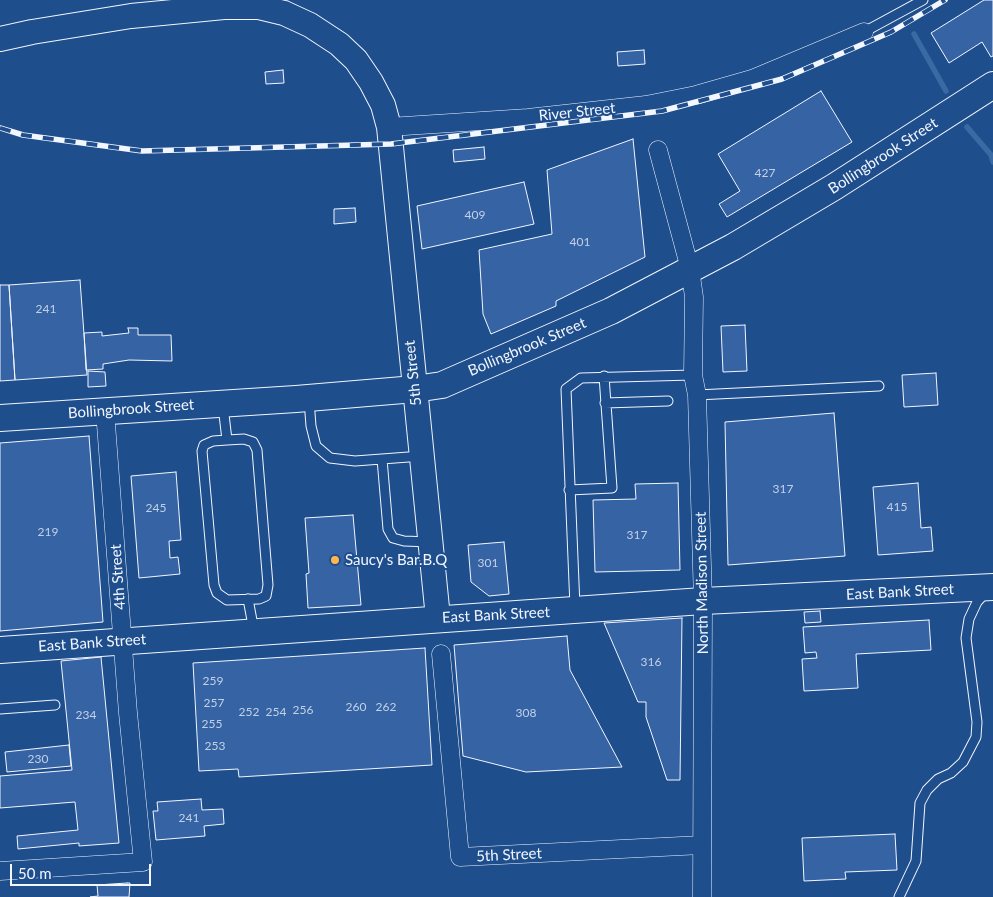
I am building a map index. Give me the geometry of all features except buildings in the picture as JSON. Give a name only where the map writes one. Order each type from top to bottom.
[{"type":"main road","name":"Bollingbrook Street","points":[[0,418],[308,398],[415,389],[442,384],[611,311],[690,269],[834,187],[993,85]]},
{"type":"main road","name":"East Bank Street","points":[[0,650],[703,601],[991,587]]},
{"type":"street","points":[[0,40],[32,32],[131,16],[224,6],[259,8],[284,13],[310,25],[330,38],[356,60],[371,82],[383,105],[389,127]]},
{"type":"street","name":"River Street","points":[[389,127],[528,118],[654,103],[696,95],[752,79],[864,32]]},
{"type":"street","name":"5th Street","points":[[389,127],[438,618]]},
{"type":"street","name":"North Madison Street","points":[[658,150],[690,269],[694,297],[693,375],[697,395],[703,601],[702,897]]},
{"type":"street","name":"4th Street","points":[[0,871],[143,862],[105,411]]},
{"type":"street","name":"5th Street","points":[[441,654],[460,857],[702,844]]},
{"type":"lane","points":[[864,32],[922,0]]},
{"type":"lane","points":[[575,610],[566,389],[581,378],[693,375]]},
{"type":"lane","points":[[569,490],[612,488],[604,376]]},
{"type":"lane","points":[[697,395],[878,386]]},
{"type":"lane","points":[[308,398],[311,426],[316,446],[330,458],[355,461],[422,456]]},
{"type":"lane","points":[[605,403],[668,401]]},
{"type":"lane","points":[[222,403],[227,440]]},
{"type":"lane","points":[[244,439],[253,442],[256,450],[268,585],[266,596],[227,600],[217,593],[214,585],[202,452],[204,445],[213,441],[227,440],[244,439]]},
{"type":"lane","points":[[382,459],[388,529],[393,538],[404,541],[430,542]]},
{"type":"lane","points":[[899,897],[916,861],[920,803],[927,790],[938,779],[963,762],[976,737],[977,722],[966,638],[969,619],[977,602],[991,587]]},
{"type":"lane","points":[[248,599],[254,632]]},
{"type":"lane","points":[[0,709],[55,705]]},
{"type":"waterway","points":[[914,34],[946,91]]},
{"type":"waterway","points":[[967,127],[991,155],[993,162]]},
{"type":"railway","points":[[0,128],[23,135],[142,151],[391,144],[662,111],[782,79],[891,32],[945,0]]},
{"type":"place","name":"Saucy's Bar.B.Q","points":[[335,560]]}]
